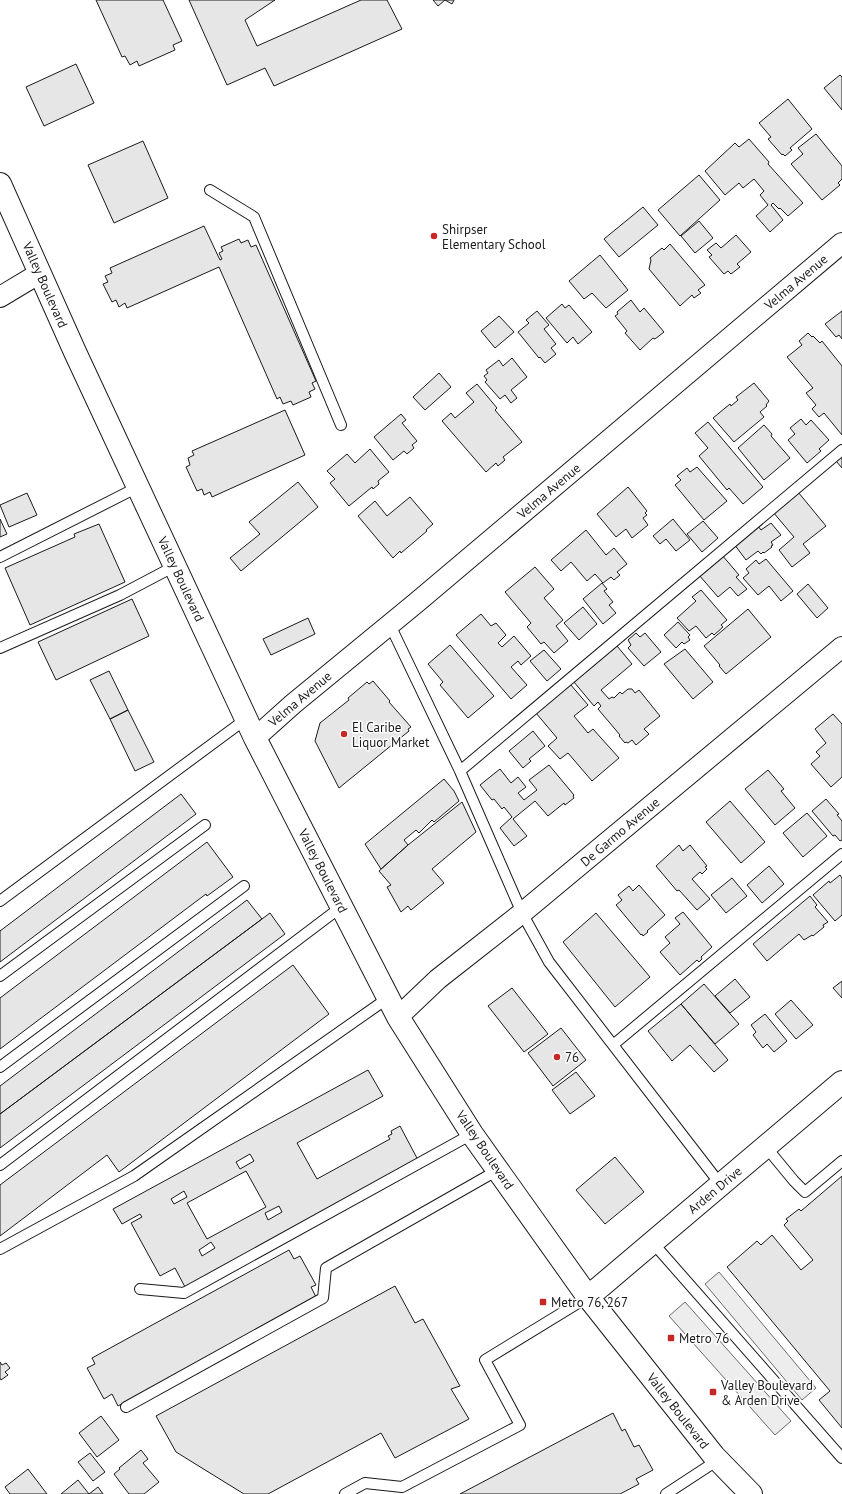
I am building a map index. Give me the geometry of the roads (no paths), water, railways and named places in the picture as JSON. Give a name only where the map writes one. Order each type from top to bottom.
[{"type":"main road","name":"Valley Boulevard","points":[[0,184],[138,487],[251,729],[398,1017],[472,1134],[588,1297],[718,1460],[751,1494]]},
{"type":"main road","name":"Arden Drive","points":[[588,1297],[842,1082]]},
{"type":"street","name":"Velma Avenue","points":[[251,729],[293,704],[842,243]]},
{"type":"street","points":[[0,297],[40,273]]},
{"type":"street","name":"De Garmo Avenue","points":[[398,1017],[438,979],[522,913],[842,647]]},
{"type":"lane","points":[[210,190],[254,217],[341,425]]},
{"type":"lane","points":[[460,771],[842,450]]},
{"type":"lane","points":[[0,557],[138,487]]},
{"type":"lane","points":[[0,648],[120,594],[175,566]]},
{"type":"lane","points":[[390,624],[460,771],[522,913],[550,962],[721,1185]]},
{"type":"lane","points":[[0,901],[251,729]]},
{"type":"lane","points":[[0,976],[205,825]]},
{"type":"lane","points":[[613,1045],[842,854]]},
{"type":"lane","points":[[0,1067],[244,886]]},
{"type":"lane","points":[[0,1165],[341,907]]},
{"type":"lane","points":[[0,1249],[134,1176],[388,998]]},
{"type":"lane","points":[[140,1289],[184,1292],[472,1134]]},
{"type":"lane","points":[[766,1147],[805,1192],[842,1161]]},
{"type":"lane","points":[[126,1408],[323,1298],[326,1268],[498,1170]]},
{"type":"lane","points":[[653,1243],[842,1458]]},
{"type":"lane","points":[[345,1494],[365,1483],[402,1487],[520,1425],[485,1360],[588,1297]]},
{"type":"lane","points":[[666,1494],[718,1460]]},
{"type":"place","name":"Shirpser Elementary School","points":[[434,236]]},
{"type":"place","name":"El Caribe Liquor Market","points":[[344,734]]},
{"type":"place","name":"76","points":[[557,1057]]},
{"type":"place","name":"Metro 76, 267","points":[[543,1302]]},
{"type":"place","name":"Metro 76","points":[[671,1338]]},
{"type":"place","name":"Valley Boulevard & Arden Drive","points":[[713,1392]]}]
